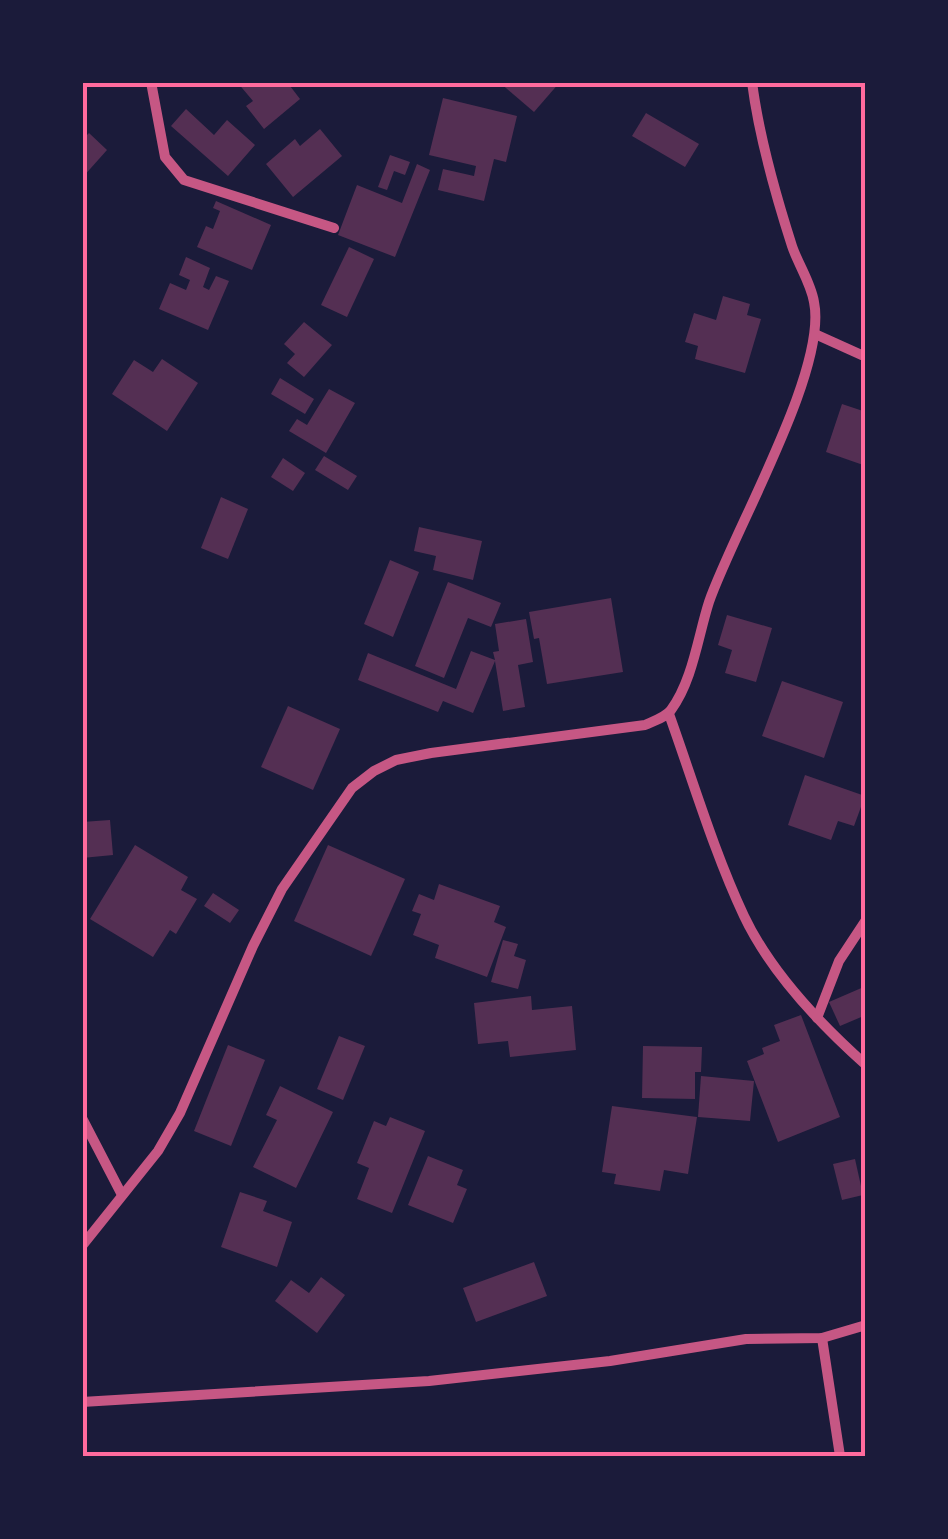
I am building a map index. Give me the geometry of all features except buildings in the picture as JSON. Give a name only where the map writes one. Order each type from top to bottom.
[{"type":"street","points":[[151,82],[165,157],[184,180],[334,228]]},
{"type":"street","points":[[82,1246],[158,1152],[180,1113],[282,889],[352,788],[374,770],[396,760],[646,725],[669,714],[682,690],[735,536],[801,387],[816,334],[814,301],[792,248],[755,108],[752,82]]},
{"type":"street","points":[[816,334],[866,357]]},
{"type":"street","points":[[669,714],[746,919],[816,1018],[866,1066]]},
{"type":"street","points":[[816,1018],[839,961],[866,920]]},
{"type":"street","points":[[82,1118],[122,1195]]},
{"type":"street","points":[[82,1402],[428,1382],[746,1339],[822,1338],[866,1325]]},
{"type":"street","points":[[822,1338],[840,1456]]}]
